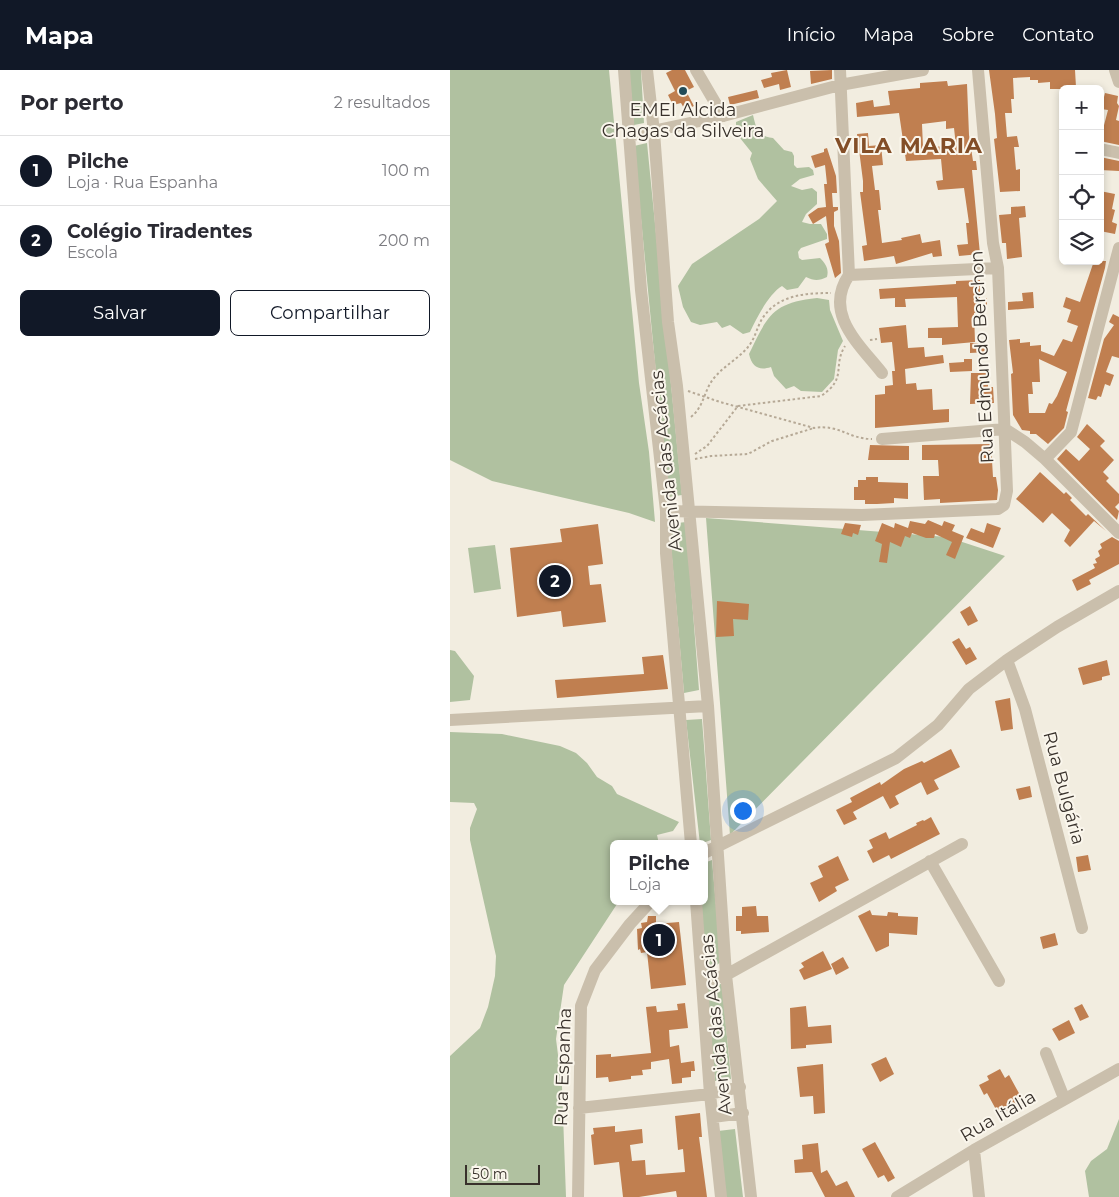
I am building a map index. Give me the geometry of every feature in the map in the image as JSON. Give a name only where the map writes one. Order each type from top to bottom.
[{"type":"street","name":"Avenida das Acácias","points":[[624,70],[641,290],[666,511],[666,553],[692,840]]},
{"type":"street","name":"Avenida das Acácias","points":[[648,70],[668,322],[677,386],[708,706],[710,851],[740,1087],[751,1197]]},
{"type":"street","points":[[696,70],[723,116]]},
{"type":"street","points":[[840,70],[849,274],[840,292],[840,306],[843,321],[882,373]]},
{"type":"street","points":[[628,136],[723,116],[840,85],[923,70]]},
{"type":"street","name":"Rua Edmundo Berchon","points":[[688,510],[862,515],[998,510],[1006,499],[998,268],[993,243],[978,70]]},
{"type":"street","points":[[1115,70],[1119,82]]},
{"type":"street","points":[[1104,150],[1119,153]]},
{"type":"street","points":[[1045,459],[1071,432],[1119,248]]},
{"type":"street","points":[[849,274],[998,268]]},
{"type":"street","points":[[882,439],[1004,429],[1025,442],[1045,459],[1119,534]]},
{"type":"street","points":[[666,511],[688,510]]},
{"type":"street","points":[[710,851],[896,758],[938,725],[969,689],[1007,660],[1057,627],[1119,591]]},
{"type":"street","name":"Rua Bulgária","points":[[1007,660],[1025,709],[1082,928]]},
{"type":"street","points":[[450,720],[708,706]]},
{"type":"street","points":[[702,983],[726,976],[962,844]]},
{"type":"street","points":[[930,861],[999,981]]},
{"type":"street","name":"Rua Espanha","points":[[578,1197],[581,1006],[596,970],[630,924],[647,905]]},
{"type":"street","name":"Avenida das Acácias","points":[[696,905],[710,1094],[721,1197]]},
{"type":"street","points":[[1046,1053],[1064,1098]]},
{"type":"street","name":"Rua Itália","points":[[897,1197],[1064,1098],[1119,1069]]},
{"type":"street","points":[[578,1108],[710,1094],[740,1087]]},
{"type":"street","points":[[713,1117],[743,1113]]},
{"type":"street","points":[[974,1150],[979,1197]]},
{"type":"path","points":[[680,426],[698,411],[715,377],[750,346],[770,308],[783,300],[800,295],[832,294]]},
{"type":"path","points":[[684,462],[707,446],[738,406],[820,396],[836,383],[841,352],[847,343],[876,339]]},
{"type":"path","points":[[677,386],[704,397],[756,413],[814,428]]},
{"type":"path","points":[[684,462],[711,456],[748,454],[772,442],[814,428],[828,426],[860,439],[882,439]]},
{"type":"green space","points":[[450,70],[609,70],[639,383],[649,452],[655,522],[629,513],[492,481],[450,460]]},
{"type":"green space","points":[[629,70],[641,70],[644,123],[634,125]]},
{"type":"green space","points":[[753,115],[758,131],[761,134],[773,138],[784,150],[792,152],[794,165],[797,168],[809,167],[813,170],[814,175],[800,179],[791,186],[802,190],[812,188],[817,192],[817,204],[806,214],[802,222],[821,224],[827,234],[827,239],[801,248],[798,252],[799,258],[802,260],[820,258],[824,262],[828,274],[827,277],[819,280],[806,277],[798,288],[787,290],[782,286],[768,300],[750,332],[743,334],[730,325],[722,328],[717,322],[700,325],[691,322],[683,307],[678,286],[692,264],[759,219],[777,201],[758,179],[750,159],[752,153],[736,133],[736,122]]},
{"type":"green space","points":[[647,143],[682,495],[668,497],[634,146]]},
{"type":"green space","points":[[817,298],[829,300],[830,310],[843,341],[838,350],[834,379],[822,392],[801,391],[794,386],[786,389],[774,376],[771,367],[757,367],[752,362],[749,354],[761,330],[773,313],[790,303]]},
{"type":"green space","points":[[706,518],[947,537],[1005,556],[730,835]]},
{"type":"green space","points":[[686,522],[699,690],[684,693],[669,524]]},
{"type":"green space","points":[[495,545],[501,589],[474,593],[468,548]]},
{"type":"green space","points":[[450,650],[455,651],[474,676],[470,700],[450,702]]},
{"type":"green space","points":[[702,719],[711,840],[708,841],[700,840],[686,720]]},
{"type":"green space","points":[[450,732],[502,734],[560,746],[576,753],[587,763],[597,777],[612,786],[617,794],[679,822],[673,831],[657,835],[658,840],[610,840],[610,905],[616,905],[564,985],[556,1039],[562,1087],[566,1197],[450,1197],[450,1056],[480,1028],[488,1007],[495,976],[496,956],[470,840],[470,828],[477,809],[474,803],[450,802]]},
{"type":"green space","points":[[712,860],[721,962],[706,972],[701,905],[708,905],[708,862]]},
{"type":"green space","points":[[722,984],[731,1079],[715,1081],[705,985]]},
{"type":"green space","points":[[1119,1119],[1119,1197],[1089,1197],[1085,1171],[1091,1161],[1107,1149]]},
{"type":"green space","points":[[735,1129],[743,1197],[726,1197],[718,1131]]},
{"type":"building","points":[[672,70],[685,70],[694,87],[686,91],[694,106],[685,110],[681,103],[673,105],[668,95],[675,91],[666,73]]},
{"type":"building","points":[[787,70],[791,87],[780,90],[779,84],[764,88],[761,80],[772,77],[771,73]]},
{"type":"building","points":[[832,70],[832,79],[811,84],[810,71]]},
{"type":"building","points":[[989,70],[1075,70],[1076,85],[1059,85],[1059,89],[1050,89],[1050,82],[1038,83],[1038,80],[1030,80],[1030,77],[1013,78],[1014,99],[1011,99],[1012,113],[1005,113],[1007,137],[1017,136],[1019,147],[1014,147],[1016,170],[1020,169],[1020,191],[1000,192],[994,139],[997,138]]},
{"type":"building","points":[[947,81],[948,86],[967,84],[969,135],[973,161],[976,161],[977,170],[972,170],[980,254],[959,256],[957,245],[968,244],[966,223],[969,223],[964,188],[938,190],[936,181],[943,180],[941,159],[906,161],[899,113],[857,117],[856,103],[873,100],[874,107],[890,105],[888,91],[920,88],[920,83]],"holes":[[[946,121],[946,129],[954,128],[956,146],[923,147],[922,124]]]},
{"type":"building","points":[[757,90],[759,98],[730,105],[728,97]]},
{"type":"building","points":[[1105,93],[1118,96],[1117,103],[1119,106],[1116,120],[1119,121],[1119,145],[1104,142],[1104,125],[1108,110],[1104,109]]},
{"type":"building","points":[[868,133],[869,146],[881,145],[883,165],[872,166],[875,190],[879,190],[881,210],[878,210],[882,243],[902,240],[901,238],[920,234],[922,243],[940,240],[942,256],[933,257],[932,253],[896,264],[894,256],[864,261],[862,246],[867,245],[860,192],[863,192],[863,181],[857,134]]},
{"type":"building","points":[[827,148],[836,176],[837,193],[832,193],[833,207],[838,207],[838,210],[834,212],[834,226],[839,241],[841,273],[835,278],[825,244],[829,242],[826,216],[813,224],[808,215],[818,208],[826,207],[824,184],[827,184],[825,165],[815,168],[811,156],[824,152],[824,149]]},
{"type":"building","points":[[1104,158],[1119,161],[1119,171],[1104,170]]},
{"type":"building","points":[[1104,192],[1115,194],[1112,209],[1115,210],[1112,222],[1117,224],[1115,234],[1104,232]]},
{"type":"building","points":[[1025,206],[1026,217],[1019,218],[1022,257],[1007,259],[1006,243],[1002,243],[999,215],[1011,214],[1011,207]]},
{"type":"building","points":[[1104,261],[1106,261],[1066,411],[1068,412],[1064,428],[1048,444],[1036,434],[1030,434],[1030,431],[1022,430],[1013,415],[1011,374],[1013,373],[1009,340],[1020,339],[1020,343],[1030,342],[1030,346],[1041,345],[1041,351],[1054,356],[1063,339],[1072,342],[1078,326],[1067,322],[1071,310],[1063,307],[1066,297],[1080,302],[1093,265],[1104,265]],"holes":[[[1039,359],[1067,372],[1052,404],[1049,403],[1045,413],[1029,413],[1028,394],[1033,394],[1032,382],[1040,382]]]},
{"type":"building","points":[[980,280],[980,298],[987,298],[987,311],[974,313],[975,342],[942,345],[942,338],[928,338],[928,328],[958,327],[957,297],[905,299],[906,307],[895,307],[895,298],[880,299],[879,289],[956,284],[956,281]]},
{"type":"building","points":[[1033,292],[1034,308],[1008,310],[1008,302],[1023,301],[1022,293]]},
{"type":"building","points":[[1113,314],[1119,317],[1119,358],[1112,356],[1106,372],[1114,375],[1110,386],[1105,384],[1101,397],[1098,396],[1096,400],[1088,398],[1104,339],[1114,325],[1109,322]]},
{"type":"building","points":[[906,325],[908,348],[924,347],[925,357],[943,355],[944,363],[905,369],[906,384],[916,383],[917,390],[932,389],[933,410],[949,409],[949,422],[875,428],[875,395],[885,394],[885,386],[893,385],[892,371],[895,371],[892,342],[881,343],[879,328]]},
{"type":"building","points":[[970,343],[987,343],[988,352],[970,353]]},
{"type":"building","points":[[964,359],[972,359],[972,371],[950,372],[949,363],[964,362]]},
{"type":"building","points":[[971,373],[988,373],[988,387],[993,387],[994,403],[970,404]]},
{"type":"building","points":[[1087,424],[1105,441],[1100,446],[1114,460],[1103,472],[1109,478],[1106,481],[1119,494],[1119,503],[1115,507],[1119,511],[1117,520],[1057,459],[1066,449],[1079,461],[1090,449],[1077,437]]},
{"type":"building","points":[[991,444],[993,477],[996,477],[998,490],[997,500],[940,503],[940,499],[924,500],[923,476],[939,476],[938,460],[922,460],[922,445]]},
{"type":"building","points":[[870,445],[909,446],[909,460],[868,460]]},
{"type":"building","points":[[1040,472],[1064,494],[1066,492],[1072,498],[1070,500],[1086,516],[1088,514],[1106,531],[1094,521],[1070,547],[1064,541],[1070,530],[1052,513],[1043,523],[1016,499]]},
{"type":"building","points":[[866,477],[878,477],[878,482],[908,483],[908,499],[894,498],[894,503],[877,504],[865,504],[865,500],[854,500],[854,487],[858,487],[858,480],[866,480]]},
{"type":"building","points":[[928,520],[942,526],[944,521],[955,525],[952,531],[964,536],[955,559],[946,555],[952,542],[935,534],[934,538],[926,538],[912,533],[910,538],[905,536],[901,547],[890,542],[887,563],[879,562],[882,544],[875,541],[882,523],[894,528],[895,523],[908,528],[910,521],[925,524]]},
{"type":"building","points":[[845,523],[861,525],[858,535],[853,533],[852,537],[841,534]]},
{"type":"building","points":[[987,523],[1001,528],[993,548],[966,538],[971,528],[984,533]]},
{"type":"building","points":[[598,524],[603,564],[588,566],[590,585],[601,584],[606,622],[563,627],[561,611],[517,617],[510,548],[562,542],[560,529]]},
{"type":"building","points":[[1112,537],[1119,541],[1119,564],[1089,580],[1091,584],[1077,591],[1072,580],[1095,568],[1093,564],[1097,563],[1095,559],[1100,556],[1098,551],[1102,548],[1100,544]]},
{"type":"building","points":[[717,601],[749,604],[748,620],[733,619],[734,636],[716,637]]},
{"type":"building","points":[[970,606],[978,621],[968,626],[960,612]]},
{"type":"building","points":[[959,638],[966,649],[970,647],[977,659],[966,665],[952,642]]},
{"type":"building","points":[[663,655],[668,689],[557,698],[555,680],[644,674],[642,657]]},
{"type":"building","points":[[1107,660],[1110,675],[1102,677],[1102,680],[1083,685],[1078,668]]},
{"type":"building","points":[[1010,698],[1013,729],[1001,731],[995,701]]},
{"type":"building","points":[[951,749],[960,767],[934,780],[939,789],[927,795],[921,782],[895,796],[899,804],[890,809],[883,796],[853,812],[857,819],[844,825],[836,810],[852,802],[850,798],[880,782],[881,785],[904,769],[922,761],[924,763]]},
{"type":"building","points":[[1030,786],[1032,797],[1019,800],[1016,789]]},
{"type":"building","points":[[931,817],[940,834],[891,859],[889,855],[873,863],[867,851],[873,848],[869,840],[886,832],[889,839],[917,825],[916,823]]},
{"type":"building","points":[[1088,855],[1091,870],[1078,872],[1076,857]]},
{"type":"building","points":[[838,856],[849,880],[835,887],[837,891],[819,902],[810,883],[823,877],[818,866]]},
{"type":"building","points":[[756,906],[757,916],[768,916],[769,932],[741,934],[741,931],[736,931],[736,916],[742,916],[742,907]]},
{"type":"building","points":[[870,910],[872,915],[887,916],[888,912],[898,913],[898,916],[918,917],[917,935],[889,933],[889,946],[876,952],[858,916]]},
{"type":"building","points":[[648,916],[656,916],[656,924],[679,922],[686,985],[651,989],[647,952],[641,953],[640,949],[638,950],[637,929],[642,928],[641,923],[647,922]]},
{"type":"building","points":[[1055,933],[1058,945],[1043,949],[1040,937]]},
{"type":"building","points":[[823,951],[832,969],[804,980],[799,970],[804,967],[801,963]]},
{"type":"building","points":[[843,957],[849,968],[836,975],[831,964]]},
{"type":"building","points":[[685,1003],[688,1028],[669,1030],[670,1047],[679,1045],[681,1063],[694,1061],[695,1071],[691,1071],[691,1077],[682,1078],[682,1083],[672,1084],[669,1059],[651,1062],[651,1069],[642,1070],[643,1075],[631,1076],[631,1079],[609,1082],[608,1077],[596,1078],[596,1055],[611,1054],[611,1057],[651,1053],[646,1007],[656,1006],[657,1012],[678,1010],[677,1004]]},
{"type":"building","points":[[1082,1004],[1089,1017],[1080,1021],[1074,1008]]},
{"type":"building","points":[[806,1006],[808,1027],[831,1025],[832,1043],[806,1045],[806,1048],[791,1049],[790,1008]]},
{"type":"building","points":[[1069,1020],[1075,1033],[1059,1041],[1052,1029]]},
{"type":"building","points":[[886,1057],[894,1074],[880,1082],[871,1064]]},
{"type":"building","points":[[823,1064],[825,1113],[814,1114],[813,1096],[800,1097],[797,1067]]},
{"type":"building","points":[[1000,1069],[1005,1078],[1009,1075],[1026,1106],[1015,1112],[1013,1107],[999,1115],[987,1093],[984,1095],[979,1085],[989,1080],[987,1076]]},
{"type":"building","points":[[700,1113],[702,1137],[699,1137],[707,1197],[677,1197],[676,1191],[639,1197],[623,1197],[619,1162],[594,1165],[591,1135],[594,1134],[593,1128],[615,1126],[615,1132],[642,1129],[643,1143],[630,1145],[632,1161],[645,1160],[646,1175],[685,1172],[683,1149],[678,1150],[675,1116]]},
{"type":"building","points":[[875,1142],[895,1178],[888,1182],[884,1175],[878,1178],[862,1149]]},
{"type":"building","points":[[818,1143],[821,1173],[827,1170],[836,1186],[847,1181],[855,1197],[825,1197],[812,1172],[795,1173],[794,1160],[803,1159],[802,1145]]},
{"type":"place","name":"EMEI Alcida Chagas da Silveira","points":[[683,91]]},
{"type":"place","name":"Colégio Tiradentes","points":[[555,581]]},
{"type":"place","name":"Pilche","points":[[659,940]]},
{"type":"district","name":"VILA MARIA","points":[[909,145]]}]
